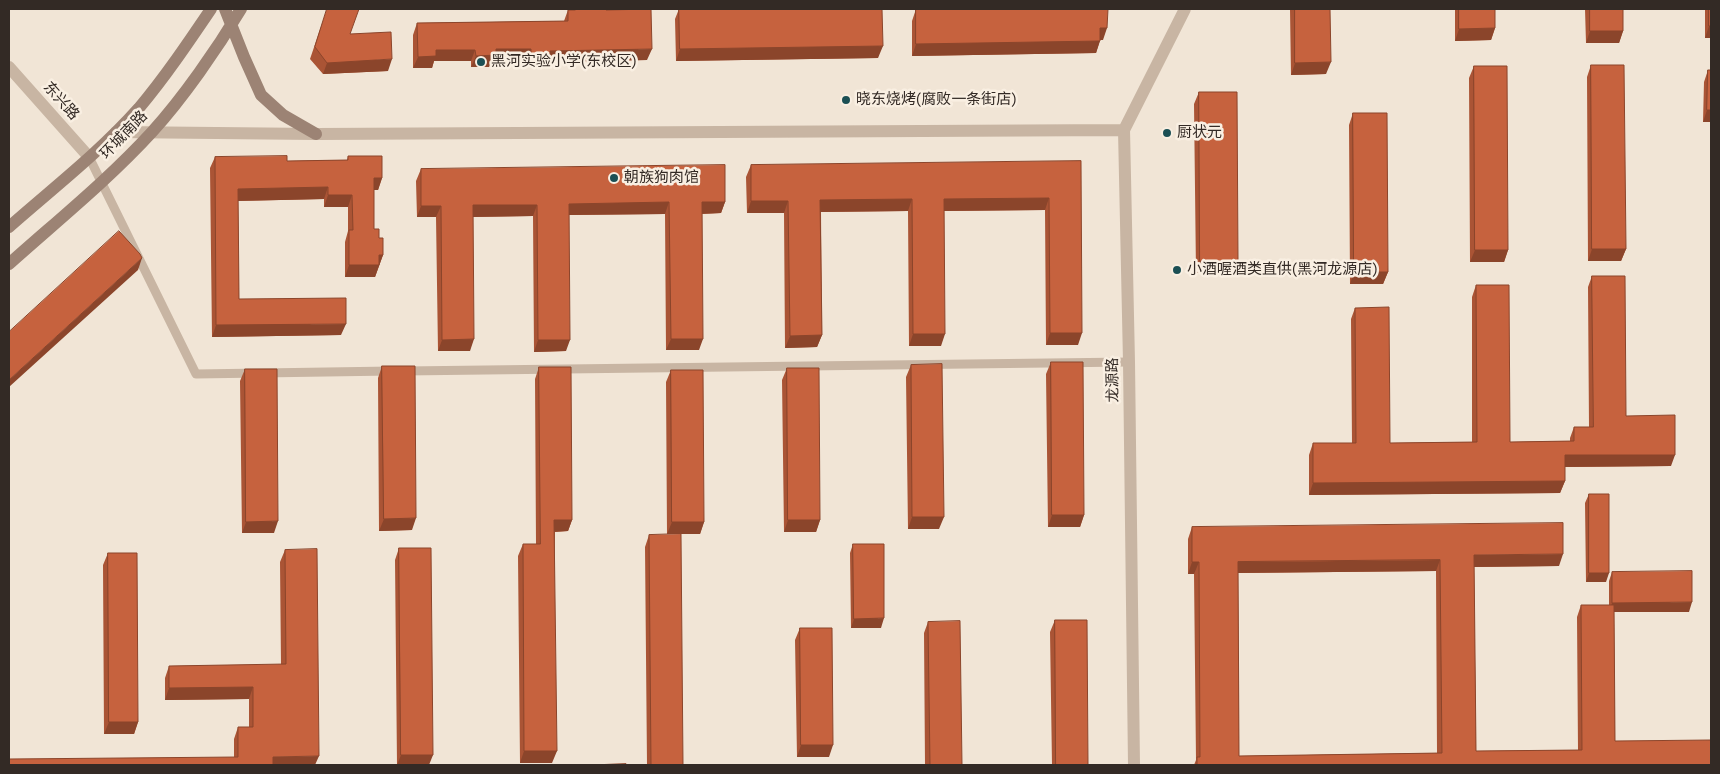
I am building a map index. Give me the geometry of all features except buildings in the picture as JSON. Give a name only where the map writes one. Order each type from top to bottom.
[{"type":"main road","name":"环城南路","points":[[9,228],[89,157],[139,108],[179,56],[211,9]]},
{"type":"main road","points":[[224,9],[261,95],[283,115],[316,134]]},
{"type":"main road","name":"环城南路","points":[[9,264],[101,182],[151,133],[198,74],[241,9]]},
{"type":"street","name":"龙源路","points":[[1134,765],[1124,130],[1185,9]]},
{"type":"street","name":"东兴路","points":[[9,67],[89,157]]},
{"type":"street","points":[[116,132],[316,134],[1124,130]]},
{"type":"lane","points":[[89,157],[196,374],[1129,362]]},
{"type":"place","name":"黑河实验小学(东校区)","points":[[481,62]]},
{"type":"place","name":"晓东烧烤(腐败一条街店)","points":[[846,100]]},
{"type":"place","name":"厨状元","points":[[1167,133]]},
{"type":"place","name":"朝族狗肉馆","points":[[614,178]]},
{"type":"place","name":"小酒喔酒类直供(黑河龙源店)","points":[[1177,270]]}]
